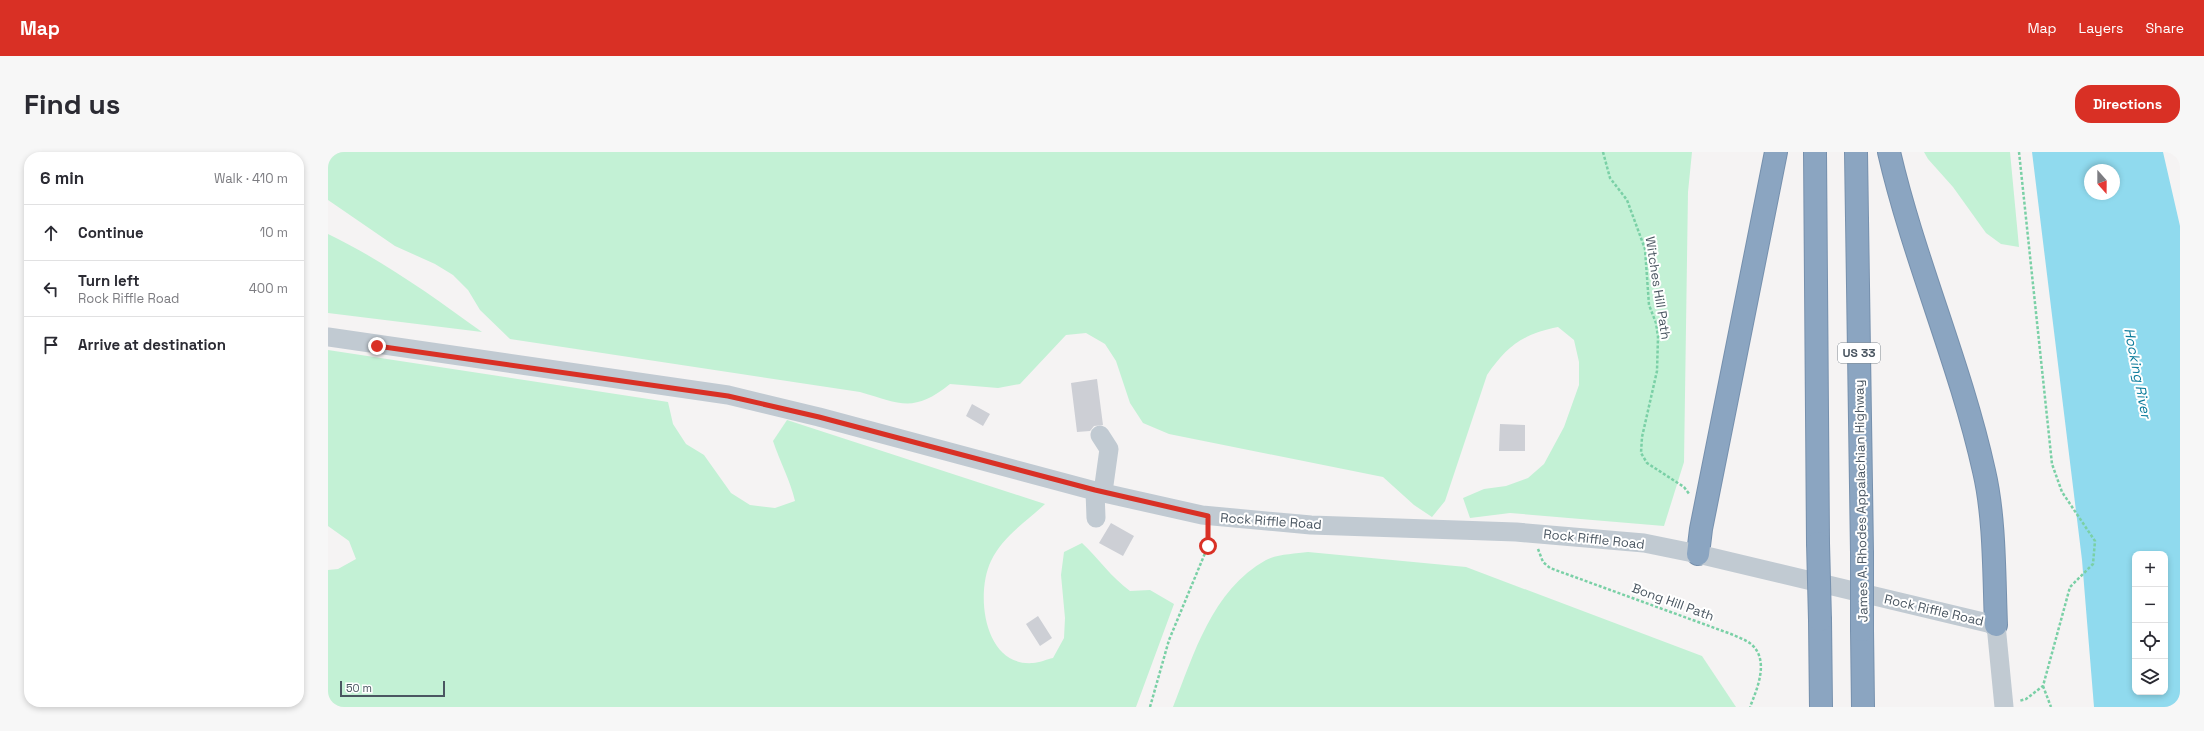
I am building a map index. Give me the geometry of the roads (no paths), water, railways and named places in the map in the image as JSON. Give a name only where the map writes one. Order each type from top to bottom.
[{"type":"highway","points":[[1698,554],[1701,529],[1776,152]]},
{"type":"highway","points":[[1815,152],[1818,543],[1821,707]]},
{"type":"highway","name":"James A. Rhodes Appalachian Highway","points":[[1856,152],[1863,707]]},
{"type":"highway","points":[[1889,152],[1900,200],[1972,423],[1984,472],[1993,545],[1996,625]]},
{"type":"street","name":"Rock Riffle Road","points":[[328,337],[728,396],[819,417],[1099,491],[1208,516],[1319,525],[1534,533],[1644,543],[1698,554],[1996,625],[2004,706]]},
{"type":"street","points":[[1096,518],[1099,491],[1109,449],[1100,435]]},
{"type":"water","name":"Hocking River","points":[[2032,152],[2163,152],[2180,226],[2180,707],[2094,707],[2082,560]]}]
